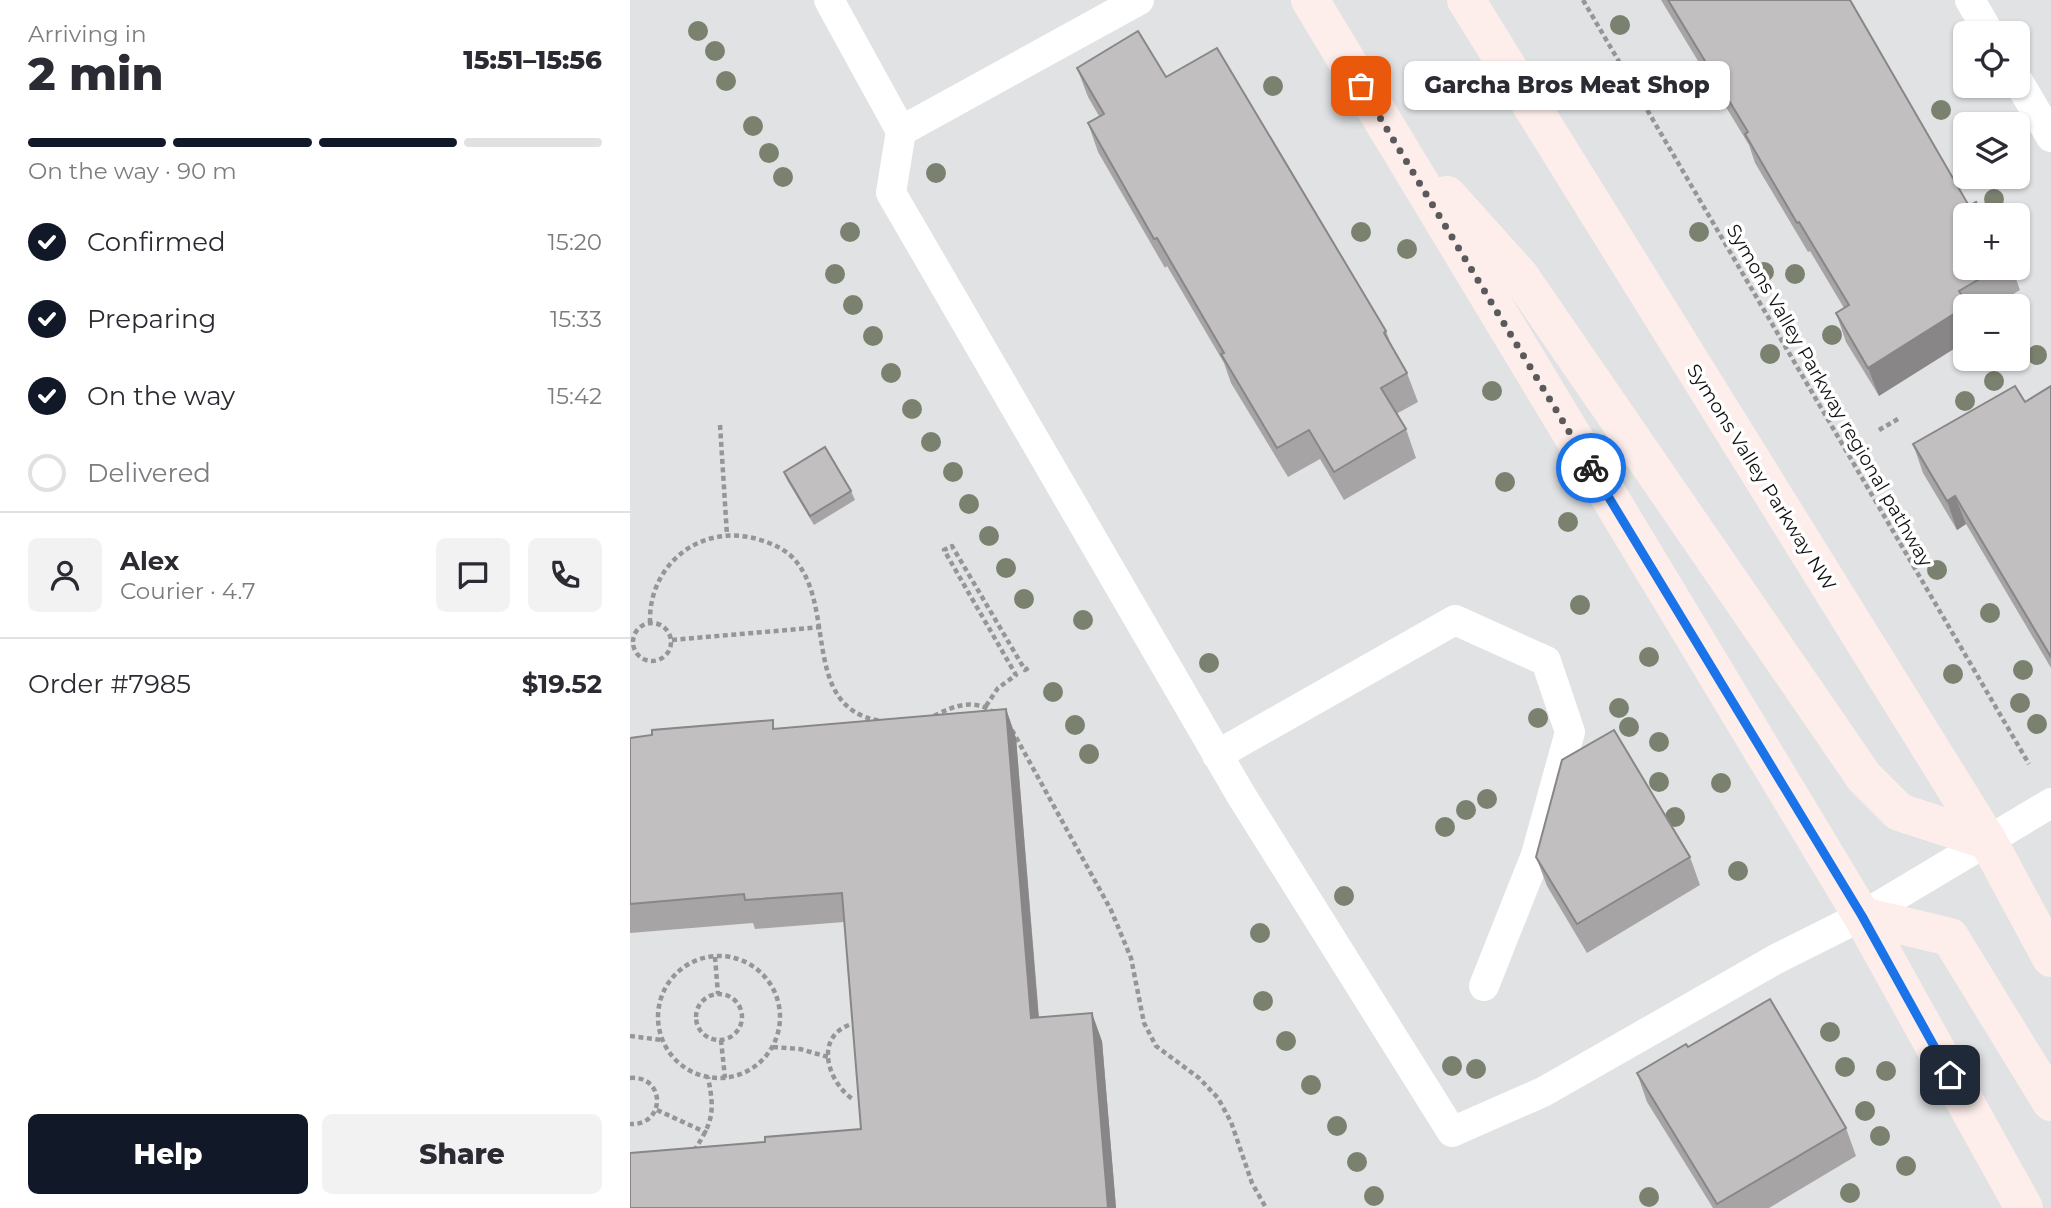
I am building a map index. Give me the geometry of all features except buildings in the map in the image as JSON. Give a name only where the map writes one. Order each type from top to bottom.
[{"type":"main road","points":[[1310,0],[1862,916],[2024,1208]]},
{"type":"main road","name":"Symons Valley Parkway NW","points":[[1466,0],[1988,842],[2051,958]]},
{"type":"main road","points":[[1386,129],[1520,276],[1864,777],[1899,812],[1988,842]]},
{"type":"main road","points":[[1862,916],[1950,937],[2051,1102]]},
{"type":"lane","points":[[829,0],[901,131],[891,193],[1217,755],[1452,1132],[1543,1092],[1776,959],[1862,916],[2050,803]]},
{"type":"lane","points":[[901,131],[1139,0]]},
{"type":"lane","points":[[1970,0],[1982,21]]},
{"type":"lane","points":[[2028,98],[2051,138]]},
{"type":"lane","points":[[1217,755],[1455,620],[1546,661],[1570,732],[1536,855],[1484,986]]},
{"type":"path","name":"Symons Valley Parkway regional pathway","points":[[1583,0],[2010,728],[2050,803]]},
{"type":"path","points":[[1879,430],[1898,419]]},
{"type":"path","points":[[720,425],[727,535]]},
{"type":"path","points":[[650,623],[649,607],[654,588],[667,566],[696,543],[727,535],[761,540],[790,555],[813,587],[821,627],[822,657],[830,681],[842,701],[872,720],[892,723]]},
{"type":"path","points":[[986,706],[998,688],[1016,675],[944,550],[952,546],[1025,670],[1030,667]]},
{"type":"path","points":[[650,623],[662,625],[672,640],[664,658],[652,662],[639,657],[633,639],[639,628],[650,623]]},
{"type":"path","points":[[672,640],[821,627]]},
{"type":"path","points":[[923,722],[965,703],[986,706],[1005,720],[1021,741],[1111,910],[1131,958],[1144,1023],[1156,1046],[1199,1078],[1219,1098],[1231,1122],[1252,1183],[1266,1208]]},
{"type":"path","points":[[715,957],[718,994]]},
{"type":"path","points":[[715,957],[749,964],[764,976],[775,992],[780,1010],[779,1029],[773,1046],[760,1063],[741,1075],[725,1078],[708,1077],[681,1066],[659,1030],[658,1008],[665,988],[678,971],[694,962],[715,957]]},
{"type":"path","points":[[718,994],[735,1000],[742,1014],[735,1034],[722,1040],[706,1037],[697,1025],[696,1017],[701,1003],[718,994]]},
{"type":"path","points":[[849,1025],[842,1028],[830,1043],[828,1057],[830,1075],[854,1100]]},
{"type":"path","points":[[630,1036],[663,1040]]},
{"type":"path","points":[[722,1040],[725,1078]]},
{"type":"path","points":[[773,1046],[800,1049],[828,1057]]},
{"type":"path","points":[[685,1155],[694,1150],[707,1133],[713,1107],[708,1077]]},
{"type":"path","points":[[630,1078],[641,1078],[654,1087],[658,1103],[656,1110],[646,1121],[630,1124]]},
{"type":"path","points":[[656,1110],[707,1133]]},
{"type":"path","points":[[694,1150],[696,1163]]},
{"type":"way so far","points":[[1361,86],[1591,468]]},
{"type":"place","name":"Garcha Bros Meat Shop","points":[[1361,86]]},
{"type":"route","points":[[1591,468],[1862,916],[1950,1075]]}]
